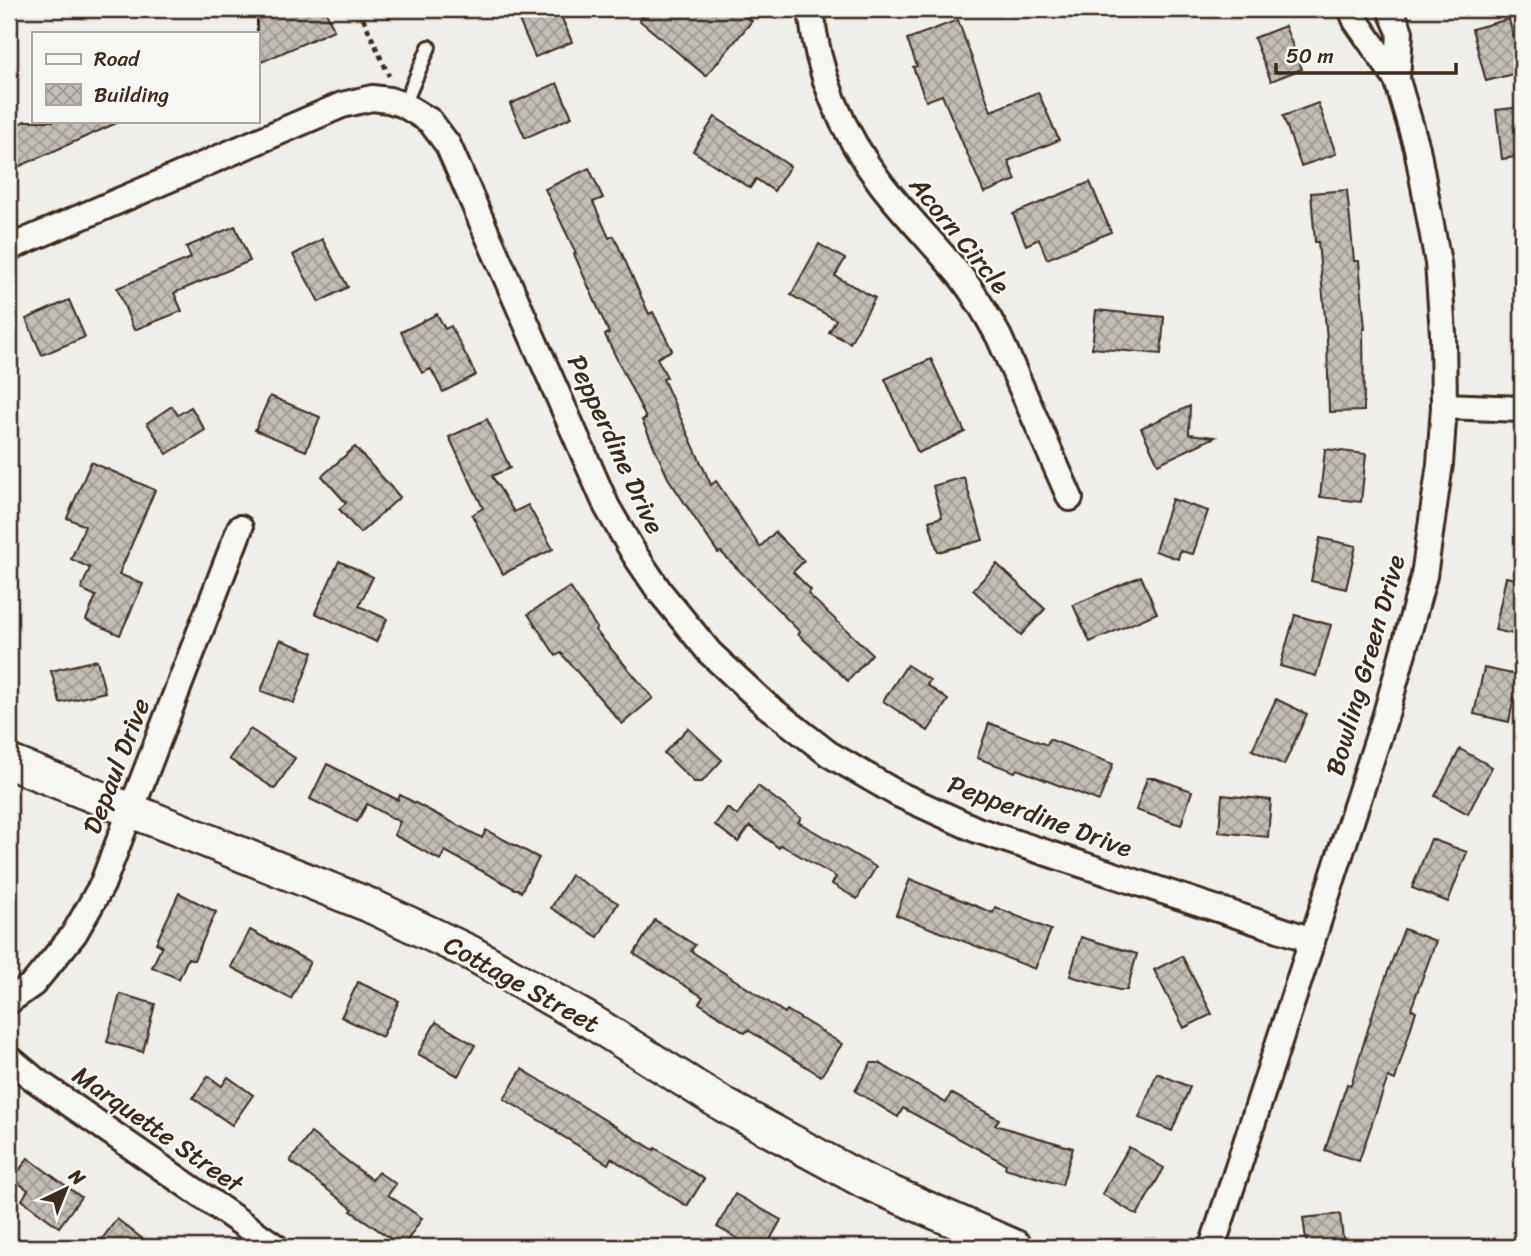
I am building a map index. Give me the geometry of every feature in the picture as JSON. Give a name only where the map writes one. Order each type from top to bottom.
[{"type":"street","name":"Acorn Circle","points":[[811,9],[821,70],[838,114],[881,184],[963,280],[987,316],[999,337],[1070,498]]},
{"type":"street","name":"Bowling Green Drive","points":[[1351,9],[1356,21],[1398,80]]},
{"type":"street","name":"Bowling Green Drive","points":[[1212,1247],[1386,714],[1424,576],[1440,464],[1444,406],[1443,334],[1438,263],[1417,148],[1398,80],[1400,32],[1390,9]]},
{"type":"street","points":[[9,248],[342,105],[372,98],[404,105]]},
{"type":"street","name":"Pepperdine Drive","points":[[404,105],[430,121],[448,145],[607,507],[635,555],[660,592],[710,653],[766,705],[829,754],[898,794],[977,830],[1312,940]]},
{"type":"street","points":[[1444,406],[1522,409]]},
{"type":"street","name":"Depaul Drive","points":[[9,1001],[33,984],[74,934],[102,885],[240,528]]},
{"type":"street","name":"Cottage Street","points":[[9,762],[369,905],[471,953],[592,1022],[724,1105],[866,1182],[1015,1247]]},
{"type":"street","name":"Marquette Street","points":[[9,1058],[34,1079],[276,1247]]},
{"type":"lane","points":[[404,105],[429,47]]},
{"type":"path","points":[[9,14],[20,9]]},
{"type":"path","points":[[359,9],[404,105]]},
{"type":"building","points":[[257,9],[325,9],[334,30],[259,63]]},
{"type":"building","points":[[514,9],[558,9],[572,42],[535,57]]},
{"type":"building","points":[[649,9],[736,9],[752,21],[706,76],[639,20]]},
{"type":"building","points":[[1509,19],[1522,72],[1486,81],[1472,29]]},
{"type":"building","points":[[958,20],[991,111],[1038,92],[1059,140],[1008,161],[1016,180],[984,193],[942,95],[926,101],[913,67],[917,66],[907,39]]},
{"type":"building","points":[[1285,26],[1302,69],[1271,81],[1254,38]]},
{"type":"building","points":[[557,83],[572,117],[525,138],[510,104]]},
{"type":"building","points":[[1318,103],[1336,154],[1301,166],[1283,116]]},
{"type":"building","points":[[1522,107],[1522,156],[1502,159],[1496,110]]},
{"type":"building","points":[[715,117],[790,166],[774,191],[756,179],[750,188],[693,151]]},
{"type":"building","points":[[25,121],[119,122],[9,171],[9,128]]},
{"type":"building","points":[[589,168],[603,198],[593,202],[609,238],[614,236],[649,314],[653,312],[672,350],[657,358],[667,377],[663,379],[711,485],[716,481],[760,547],[775,532],[804,561],[793,572],[811,590],[808,594],[872,654],[848,681],[798,634],[800,632],[721,552],[718,553],[668,478],[642,420],[646,418],[605,335],[609,333],[574,254],[576,253],[545,189]]},
{"type":"building","points":[[1090,182],[1111,232],[1047,259],[1039,239],[1026,245],[1013,214]]},
{"type":"building","points":[[1347,190],[1354,261],[1359,261],[1365,329],[1364,411],[1329,412],[1327,339],[1311,193]]},
{"type":"building","points":[[235,226],[250,261],[174,293],[182,311],[134,330],[117,288],[191,258],[186,247]]},
{"type":"building","points":[[322,239],[348,287],[319,302],[293,255]]},
{"type":"building","points":[[819,244],[845,259],[835,276],[875,298],[850,343],[829,332],[836,320],[791,295]]},
{"type":"building","points":[[69,300],[85,337],[42,355],[26,319]]},
{"type":"building","points":[[1096,310],[1164,317],[1161,354],[1092,348]]},
{"type":"building","points":[[437,314],[445,329],[451,326],[476,375],[443,392],[431,369],[422,373],[401,332]]},
{"type":"building","points":[[931,359],[965,432],[918,453],[885,379]]},
{"type":"building","points":[[270,396],[320,417],[306,451],[255,430]]},
{"type":"building","points":[[172,406],[178,415],[191,407],[205,430],[167,454],[147,423]]},
{"type":"building","points":[[1190,406],[1189,434],[1215,437],[1158,464],[1141,428]]},
{"type":"building","points":[[487,419],[510,468],[492,476],[514,512],[528,505],[553,549],[503,574],[472,515],[483,508],[449,437]]},
{"type":"building","points":[[355,447],[400,497],[360,533],[339,509],[346,503],[322,476]]},
{"type":"building","points":[[1325,449],[1366,454],[1361,502],[1320,497]]},
{"type":"building","points":[[91,462],[155,490],[119,574],[143,584],[120,635],[86,620],[96,596],[81,589],[90,568],[71,559],[85,526],[67,518]]},
{"type":"building","points":[[964,477],[983,540],[938,552],[929,521],[942,517],[933,486]]},
{"type":"building","points":[[1172,499],[1208,511],[1193,554],[1180,551],[1178,559],[1155,551]]},
{"type":"building","points":[[1320,538],[1356,546],[1346,589],[1311,581]]},
{"type":"building","points":[[339,561],[373,577],[359,606],[387,619],[376,642],[315,613]]},
{"type":"building","points":[[997,564],[1045,609],[1021,635],[973,590]]},
{"type":"building","points":[[1141,576],[1157,613],[1090,642],[1073,605]]},
{"type":"building","points":[[1506,577],[1522,580],[1522,636],[1495,630]]},
{"type":"building","points":[[570,587],[597,628],[595,630],[653,698],[622,724],[561,653],[556,656],[528,614]]},
{"type":"building","points":[[1295,615],[1331,625],[1316,676],[1280,666]]},
{"type":"building","points":[[280,640],[313,652],[294,703],[261,691]]},
{"type":"building","points":[[97,660],[105,692],[60,703],[51,671]]},
{"type":"building","points":[[907,665],[930,680],[927,685],[948,700],[928,731],[883,701]]},
{"type":"building","points":[[1484,668],[1522,676],[1522,699],[1514,697],[1509,722],[1474,714]]},
{"type":"building","points":[[1276,699],[1307,714],[1284,765],[1252,750]]},
{"type":"building","points":[[989,723],[1047,745],[1049,739],[1113,764],[1099,801],[1017,769],[1015,772],[977,758]]},
{"type":"building","points":[[688,728],[722,760],[702,782],[694,782],[664,753]]},
{"type":"building","points":[[250,729],[295,758],[275,789],[229,759]]},
{"type":"building","points":[[1460,749],[1492,767],[1468,814],[1435,796]]},
{"type":"building","points":[[327,764],[398,800],[400,795],[482,838],[486,830],[539,858],[521,892],[445,851],[440,860],[394,835],[400,822],[367,804],[357,822],[310,799]]},
{"type":"building","points":[[1147,778],[1155,778],[1192,791],[1181,825],[1136,810]]},
{"type":"building","points":[[758,786],[801,818],[798,822],[876,867],[857,899],[832,884],[836,877],[781,845],[779,848],[750,826],[738,842],[715,825],[727,808],[737,815]]},
{"type":"building","points":[[1222,795],[1271,800],[1268,837],[1219,832]]},
{"type":"building","points":[[1431,839],[1467,852],[1448,902],[1412,888]]},
{"type":"building","points":[[571,875],[618,903],[598,937],[551,908]]},
{"type":"building","points":[[910,879],[993,913],[995,907],[1051,930],[1035,969],[896,915]]},
{"type":"building","points":[[179,893],[216,912],[194,960],[188,958],[179,979],[152,967],[162,946],[156,943]]},
{"type":"building","points":[[655,920],[695,945],[691,951],[785,1013],[787,1010],[842,1044],[821,1076],[748,1030],[745,1033],[699,1003],[703,997],[634,954]]},
{"type":"building","points":[[1404,929],[1436,941],[1411,1009],[1416,1011],[1395,1080],[1388,1077],[1359,1161],[1325,1150],[1347,1084],[1351,1085],[1375,1006]]},
{"type":"building","points":[[250,930],[310,962],[291,999],[231,967]]},
{"type":"building","points":[[1081,937],[1137,954],[1127,990],[1070,976]]},
{"type":"building","points":[[1182,956],[1212,1014],[1184,1028],[1154,970]]},
{"type":"building","points":[[358,982],[399,1001],[382,1037],[341,1017]]},
{"type":"building","points":[[120,994],[155,1004],[143,1052],[107,1042]]},
{"type":"building","points":[[436,1022],[475,1045],[458,1076],[418,1054]]},
{"type":"building","points":[[871,1063],[879,1063],[946,1103],[951,1093],[999,1119],[995,1125],[1073,1148],[1062,1185],[1005,1168],[1006,1164],[903,1108],[898,1117],[855,1091]]},
{"type":"building","points":[[522,1069],[704,1179],[687,1206],[611,1158],[608,1164],[504,1099]]},
{"type":"building","points":[[1157,1073],[1190,1087],[1172,1131],[1139,1118]]},
{"type":"building","points":[[208,1076],[222,1086],[228,1077],[253,1095],[232,1125],[193,1098]]},
{"type":"building","points":[[311,1133],[372,1180],[378,1172],[396,1184],[388,1195],[422,1218],[403,1247],[351,1211],[353,1209],[290,1161]]},
{"type":"building","points":[[1129,1147],[1164,1168],[1137,1215],[1102,1194]]},
{"type":"building","points":[[28,1158],[81,1197],[59,1227],[22,1200],[28,1190],[13,1179]]},
{"type":"building","points":[[735,1194],[781,1220],[766,1247],[753,1247],[717,1227]]},
{"type":"building","points":[[1340,1214],[1344,1247],[1307,1247],[1303,1218]]},
{"type":"building","points":[[117,1219],[153,1247],[96,1247]]}]
